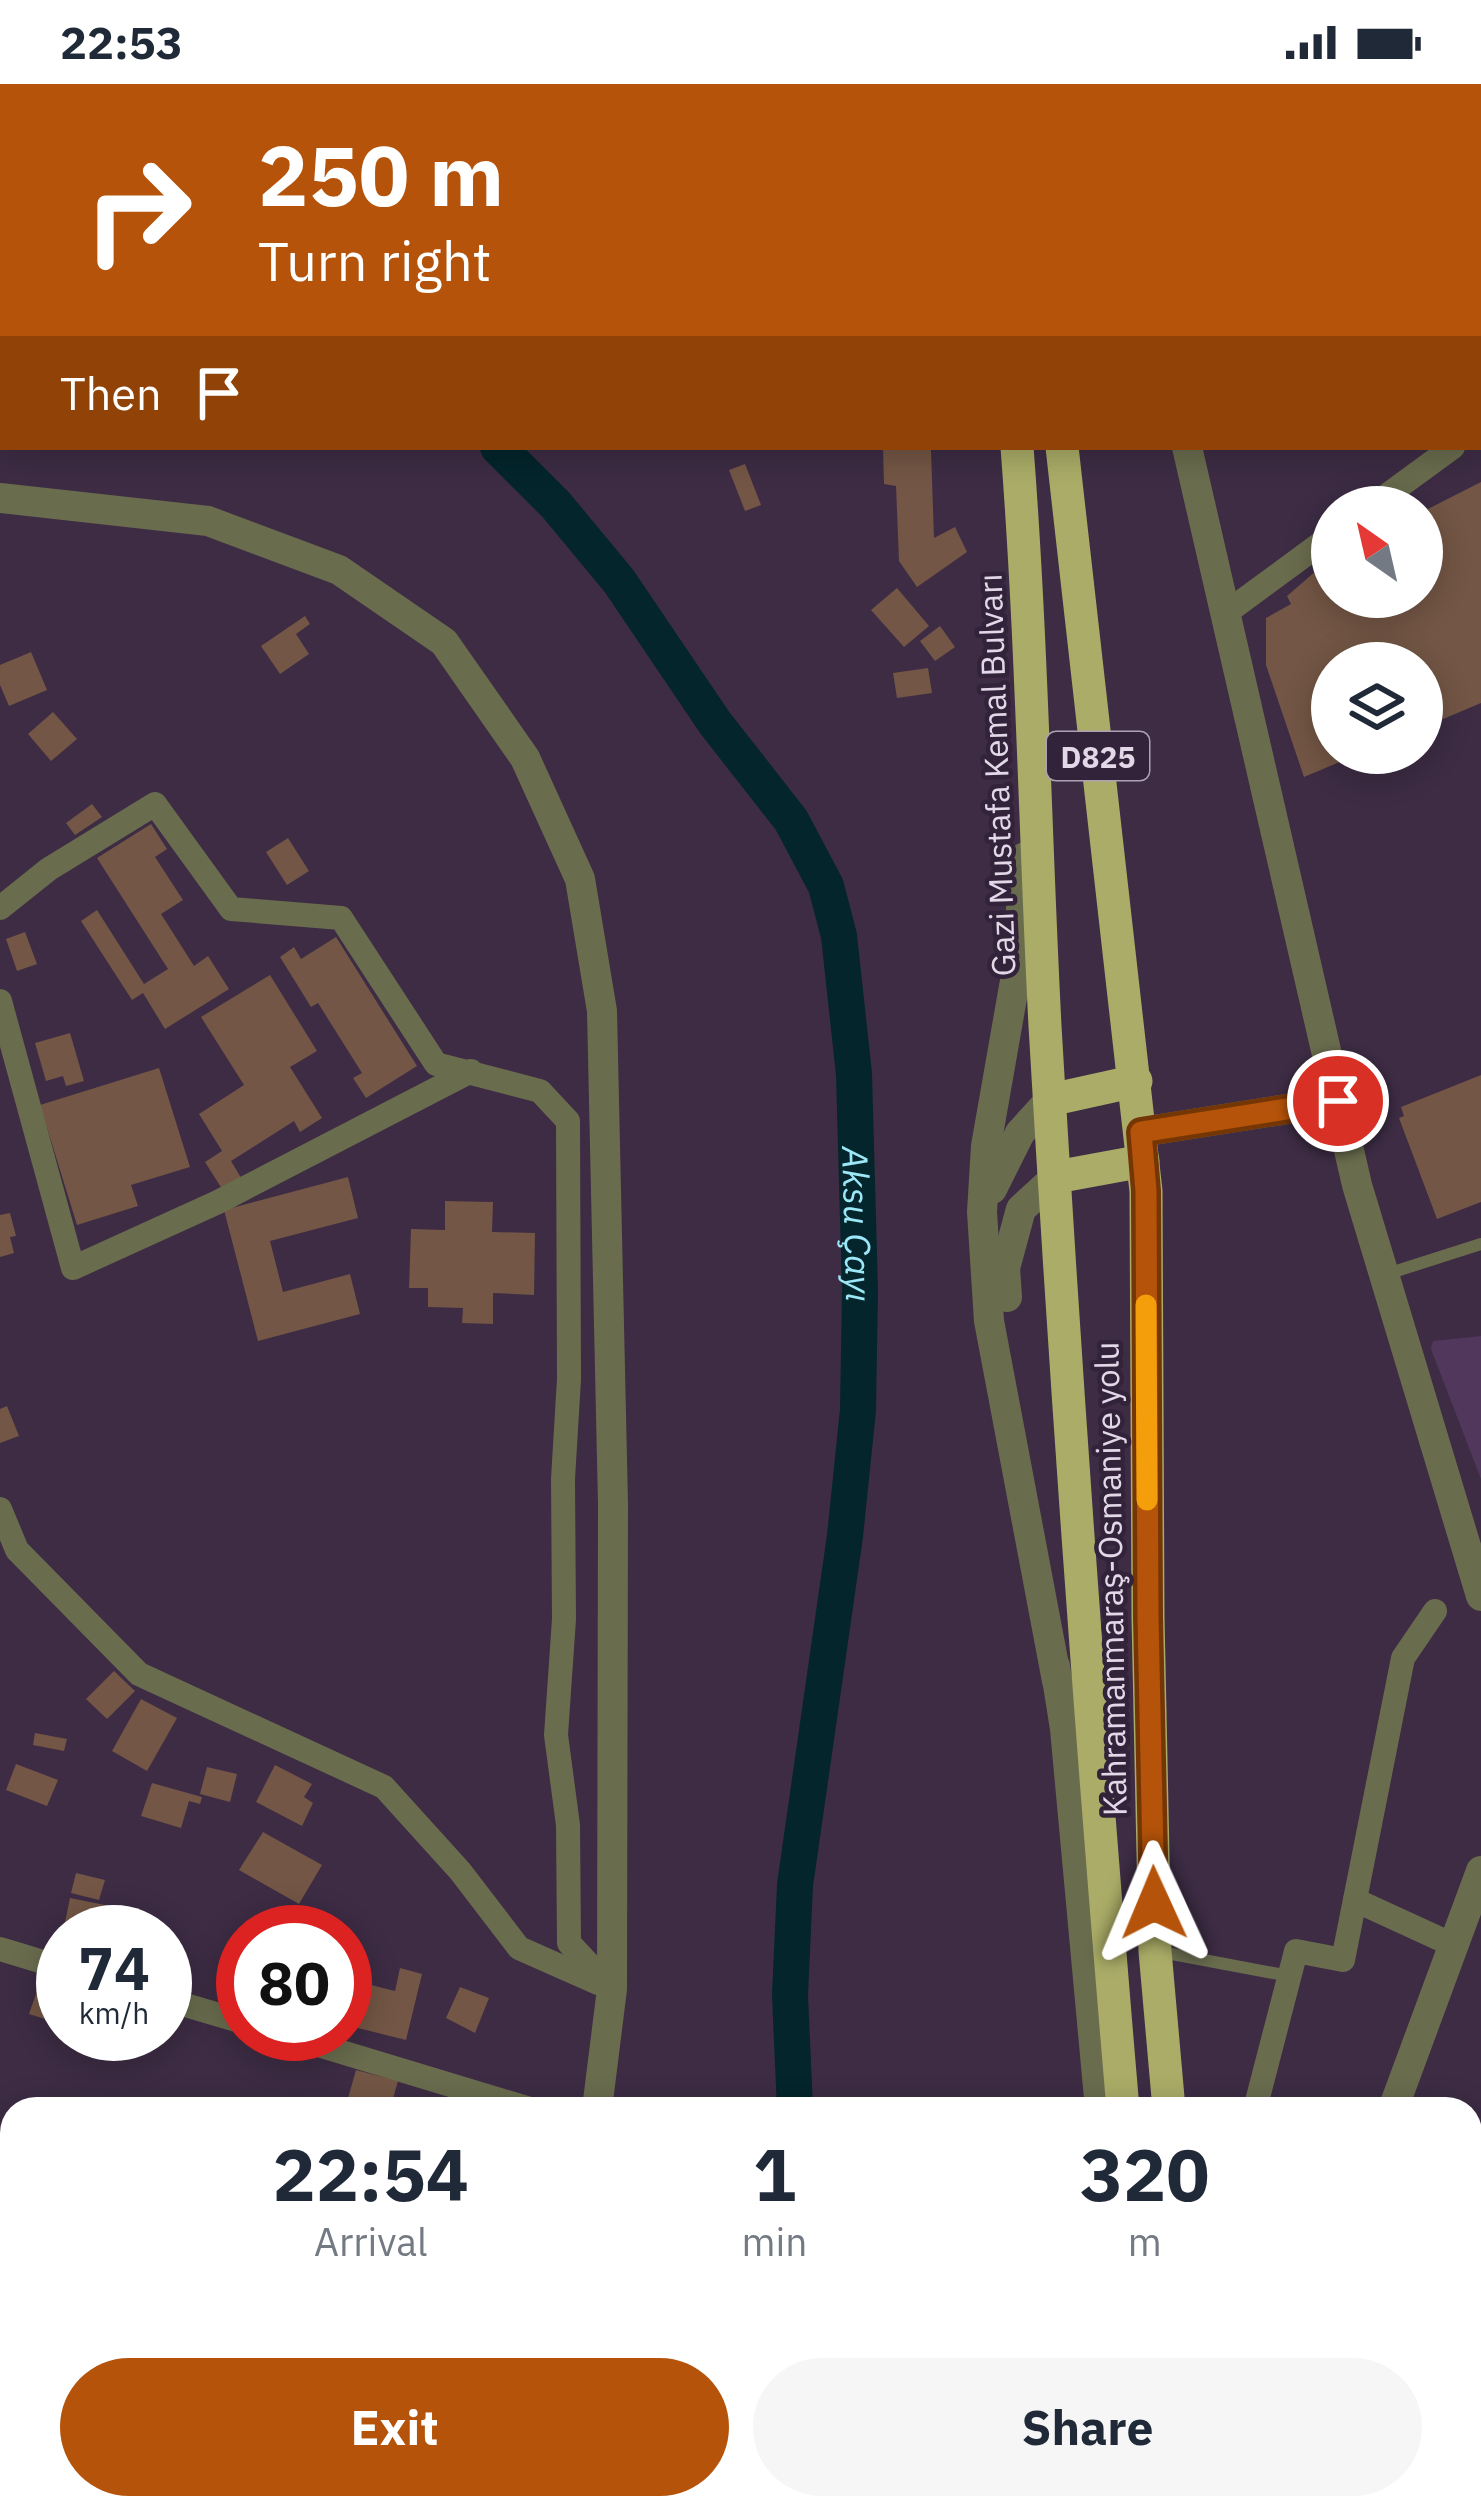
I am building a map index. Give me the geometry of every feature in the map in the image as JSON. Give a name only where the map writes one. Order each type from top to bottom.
[{"type":"highway","name":"Gazi Mustafa Kemal Bulvarı","points":[[1017,450],[1035,731],[1050,1100],[1089,1709],[1122,2097]]},
{"type":"highway","name":"D825","points":[[1062,450],[1135,1073]]},
{"type":"highway","points":[[1050,1100],[1135,1073],[1143,1161],[1056,1177]]},
{"type":"highway","name":"Kahramanmaraş-Osmaniye yolu","points":[[1143,1161],[1155,1951],[1168,2097]]},
{"type":"street","points":[[1188,450],[1382,1275],[1481,1596]]},
{"type":"street","points":[[1400,486],[1449,450]]},
{"type":"street","points":[[0,498],[208,521],[339,570],[443,643],[524,758],[580,879],[602,1011],[613,1504],[612,1989],[598,2097]]},
{"type":"street","points":[[1226,613],[1311,550]]},
{"type":"street","points":[[1035,731],[1016,975],[986,1146],[982,1212],[989,1321],[1057,1681]]},
{"type":"street","points":[[0,908],[49,869],[155,804],[231,909],[341,918],[436,1064],[541,1091],[568,1121],[568,1379],[556,1735],[568,1825],[569,1943],[612,1989]]},
{"type":"street","points":[[0,1001],[73,1268],[218,1202],[471,1071]]},
{"type":"street","points":[[982,1212],[1019,1133],[1050,1100]]},
{"type":"street","points":[[1143,1161],[1338,1101]]},
{"type":"street","points":[[1056,1177],[1021,1209],[1005,1268],[1008,1321],[1057,1681],[1099,2097]]},
{"type":"street","points":[[0,1509],[17,1550],[139,1674],[385,1786],[460,1871],[519,1948],[612,1989]]},
{"type":"street","points":[[1258,2097],[1296,1951],[1343,1960],[1402,1658],[1435,1611]]},
{"type":"street","points":[[1397,2097],[1481,1871]]},
{"type":"street","points":[[1355,1900],[1453,1945]]},
{"type":"street","points":[[0,1949],[36,1960]]},
{"type":"street","points":[[371,2061],[490,2097]]},
{"type":"lane","points":[[1382,1275],[1481,1244]]},
{"type":"lane","points":[[1155,1951],[1289,1976]]},
{"type":"shaded area","points":[[1481,1336],[1481,1479],[1431,1349],[1433,1341]]},
{"type":"building","points":[[883,450],[931,450],[934,538],[955,527],[967,552],[917,587],[899,561],[896,486],[884,484]]},
{"type":"building","points":[[745,464],[761,505],[745,511],[729,470]]},
{"type":"building","points":[[1481,482],[1481,703],[1443,719],[1443,642],[1311,642],[1311,774],[1304,777],[1266,665],[1266,618],[1291,604],[1287,596],[1311,575],[1311,618],[1443,618],[1443,501]]},
{"type":"building","points":[[897,588],[929,626],[904,647],[871,610]]},
{"type":"building","points":[[305,616],[310,624],[296,634],[309,654],[280,674],[261,646]]},
{"type":"building","points":[[940,626],[955,647],[935,661],[920,641]]},
{"type":"building","points":[[31,652],[47,690],[9,706],[0,685],[0,665]]},
{"type":"building","points":[[928,668],[932,693],[897,698],[893,673]]},
{"type":"building","points":[[53,712],[77,739],[51,761],[28,734]]},
{"type":"building","points":[[92,804],[102,817],[75,835],[66,823]]},
{"type":"building","points":[[151,824],[167,849],[155,857],[183,900],[161,914],[194,966],[208,956],[229,989],[165,1029],[143,993],[132,1000],[81,921],[97,910],[144,984],[168,969],[97,858]]},
{"type":"building","points":[[288,838],[309,871],[287,885],[266,852]]},
{"type":"building","points":[[25,932],[37,964],[17,971],[6,939]]},
{"type":"building","points":[[336,937],[417,1066],[366,1098],[353,1078],[362,1073],[318,1003],[311,1007],[280,957],[294,947],[301,959]]},
{"type":"building","points":[[270,975],[317,1051],[290,1067],[322,1118],[300,1132],[294,1121],[231,1161],[243,1181],[224,1192],[205,1162],[222,1151],[199,1114],[244,1085],[201,1017]]},
{"type":"building","points":[[70,1033],[84,1081],[66,1086],[63,1076],[46,1081],[35,1043]]},
{"type":"building","points":[[159,1068],[190,1167],[131,1185],[138,1206],[77,1225],[40,1105]]},
{"type":"building","points":[[1481,1075],[1481,1202],[1437,1219],[1399,1118],[1404,1116],[1401,1107]]},
{"type":"building","points":[[348,1177],[358,1218],[270,1241],[283,1292],[350,1274],[360,1314],[258,1341],[224,1210]]},
{"type":"building","points":[[445,1201],[493,1202],[492,1232],[535,1233],[534,1295],[493,1293],[493,1324],[462,1323],[463,1308],[428,1307],[428,1288],[409,1288],[411,1229],[445,1230]]},
{"type":"building","points":[[10,1213],[16,1236],[10,1237],[14,1253],[0,1257],[0,1215]]},
{"type":"building","points":[[7,1406],[19,1436],[0,1443],[0,1409]]},
{"type":"building","points":[[114,1671],[135,1691],[107,1719],[86,1699]]},
{"type":"building","points":[[141,1699],[177,1718],[147,1771],[112,1751]]},
{"type":"building","points":[[35,1733],[67,1739],[64,1751],[33,1745]]},
{"type":"building","points":[[16,1764],[58,1780],[47,1806],[6,1790]]},
{"type":"building","points":[[275,1765],[312,1784],[304,1797],[313,1803],[302,1826],[256,1802]]},
{"type":"building","points":[[207,1767],[237,1774],[230,1802],[200,1794]]},
{"type":"building","points":[[152,1783],[202,1797],[200,1804],[189,1801],[181,1828],[141,1816]]},
{"type":"building","points":[[263,1832],[322,1865],[299,1904],[239,1870]]},
{"type":"building","points":[[76,1873],[105,1880],[99,1900],[71,1893]]},
{"type":"building","points":[[70,1898],[105,1905],[69,1905]]},
{"type":"building","points":[[400,1968],[422,1974],[406,2040],[372,2032],[372,1985],[395,1991]]},
{"type":"building","points":[[460,1987],[489,1998],[475,2033],[446,2018]]},
{"type":"building","points":[[356,2070],[398,2081],[393,2097],[348,2097]]},
{"type":"waterway","name":"Aksu Çayı","points":[[501,450],[556,505],[619,581],[715,723],[791,820],[826,886],[839,936],[854,1074],[858,1410],[845,1536],[795,1885],[790,1995],[794,2097]]},
{"type":"slow traffic","points":[[1146,1305],[1147,1500]]},
{"type":"route","points":[[1154,1903],[1146,1191],[1141,1132],[1338,1101]]}]
